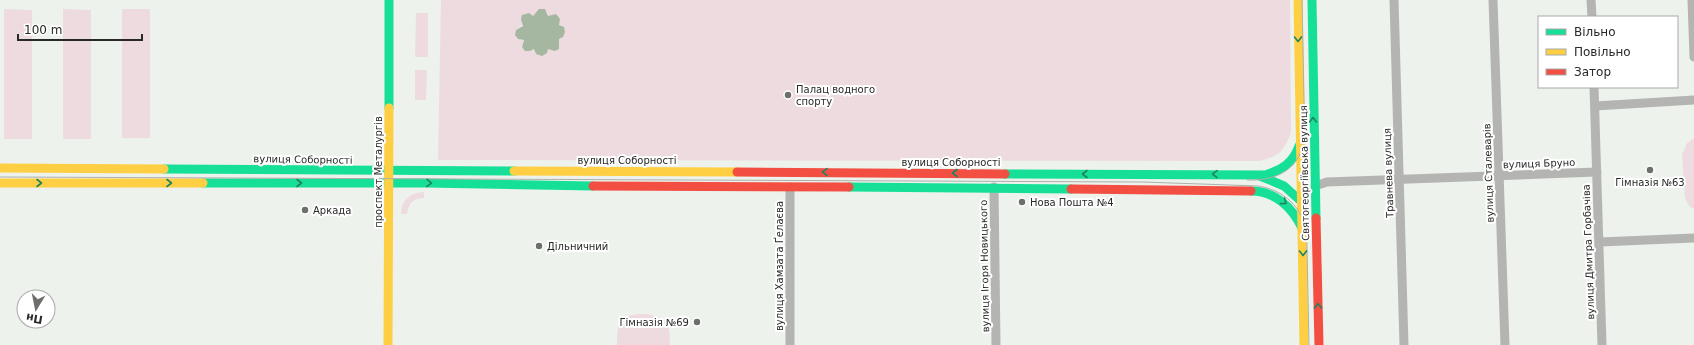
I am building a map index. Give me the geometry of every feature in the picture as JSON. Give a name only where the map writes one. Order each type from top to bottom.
[{"type":"main road","name":"проспект Металургів","points":[[388,345],[389,0]]},
{"type":"main road","name":"Святогеоргіївська вулиця","points":[[1298,0],[1299,146],[1304,345]]},
{"type":"main road","name":"Святогеоргіївська вулиця","points":[[1312,0],[1319,345]]},
{"type":"main road","points":[[1254,191],[1280,184],[1294,178],[1308,162],[1314,145]]},
{"type":"main road","points":[[1254,175],[1271,174],[1285,167],[1295,157],[1299,146]]},
{"type":"main road","name":"вулиця Соборності","points":[[0,168],[1254,175]]},
{"type":"main road","points":[[1254,175],[1280,184],[1301,201],[1308,209],[1316,229]]},
{"type":"main road","points":[[0,183],[388,183],[790,187],[994,187],[1254,191],[1267,193],[1283,201],[1295,213],[1302,228]]},
{"type":"street","name":"Травнева вулиця","points":[[1394,0],[1404,345]]},
{"type":"street","name":"вулиця Сталеварів","points":[[1493,0],[1505,345]]},
{"type":"street","points":[[1591,0],[1592,16]]},
{"type":"street","points":[[1692,0],[1694,56]]},
{"type":"street","name":"вулиця Дмитра Горбачіва","points":[[1594,88],[1602,345]]},
{"type":"street","points":[[1595,106],[1694,100]]},
{"type":"street","name":"вулиця Бруно","points":[[1315,186],[1327,182],[1597,172]]},
{"type":"street","name":"вулиця Хамзата Ґелаєва","points":[[790,187],[790,345]]},
{"type":"street","name":"вулиця Ігоря Новицького","points":[[994,187],[996,345]]},
{"type":"street","points":[[1600,242],[1694,238]]},
{"type":"shaded area","points":[[441,0],[1290,0],[1291,132],[1286,144],[1280,152],[1272,157],[1260,161],[438,160]],"holes":[[[543,9],[547,12],[548,16],[559,18],[558,24],[564,27],[565,32],[548,48],[544,55],[536,54],[534,49],[528,51],[522,47],[524,40],[520,40],[516,30],[539,11]]]},
{"type":"shaded area","points":[[4,9],[32,10],[32,139],[4,139]]},
{"type":"shaded area","points":[[63,9],[91,10],[91,139],[63,139]]},
{"type":"shaded area","points":[[122,9],[150,9],[150,138],[122,138]]},
{"type":"shaded area","points":[[539,9],[545,9],[548,16],[556,14],[560,19],[559,25],[564,27],[565,32],[563,37],[559,39],[559,49],[555,51],[548,49],[547,53],[542,56],[536,54],[534,49],[525,51],[522,47],[524,40],[518,39],[515,35],[516,30],[523,26],[521,19],[522,15],[529,13],[533,16]]},
{"type":"shaded area","points":[[416,13],[428,13],[428,57],[415,57]]},
{"type":"shaded area","points":[[415,70],[427,70],[426,100],[415,100]]},
{"type":"shaded area","points":[[1694,138],[1694,209],[1689,206],[1685,198],[1682,155],[1687,143]]},
{"type":"shaded area","points":[[424,192],[424,198],[414,200],[409,207],[407,214],[401,214],[403,204],[411,195]]},
{"type":"shaded area","points":[[647,314],[664,320],[667,324],[670,332],[670,345],[617,345],[619,324],[622,320],[631,315]]},
{"type":"tram line","points":[[1302,0],[1309,345]]},
{"type":"tram line","points":[[1247,180],[1267,179],[1284,172],[1291,167],[1296,160],[1301,152],[1304,142]]},
{"type":"tram line","points":[[0,177],[1143,182],[1258,186],[1276,191],[1290,201],[1301,215],[1307,232]]},
{"type":"traffic: fast","points":[[389,0],[389,108]]},
{"type":"traffic: fast","points":[[1312,0],[1316,218]]},
{"type":"traffic: fast","points":[[1005,174],[1265,175],[1277,171],[1286,165],[1294,157],[1299,146]]},
{"type":"traffic: fast","points":[[164,169],[514,171]]},
{"type":"traffic: fast","points":[[1260,176],[1284,186],[1303,203]]},
{"type":"traffic: fast","points":[[203,183],[426,183],[593,186]]},
{"type":"traffic: fast","points":[[849,187],[1071,189]]},
{"type":"traffic: fast","points":[[1251,191],[1268,194],[1282,202],[1293,213],[1302,228]]},
{"type":"traffic: slow","points":[[1298,0],[1304,345]]},
{"type":"traffic: slow","points":[[388,345],[389,108]]},
{"type":"traffic: slow","points":[[0,168],[164,169]]},
{"type":"traffic: slow","points":[[514,171],[737,172]]},
{"type":"traffic: slow","points":[[0,183],[203,183]]},
{"type":"traffic: jam","points":[[737,172],[1005,174]]},
{"type":"traffic: jam","points":[[593,186],[849,187]]},
{"type":"traffic: jam","points":[[1071,189],[1251,191]]},
{"type":"traffic: jam","points":[[1316,218],[1319,345]]},
{"type":"place","name":"Палац водного спорту","points":[[788,95]]},
{"type":"place","name":"Гімназія №63","points":[[1650,170]]},
{"type":"place","name":"Нова Пошта №4","points":[[1022,202]]},
{"type":"place","name":"Аркада","points":[[305,210]]},
{"type":"place","name":"Дільничний","points":[[539,246]]},
{"type":"place","name":"Гімназія №69","points":[[697,322]]}]
